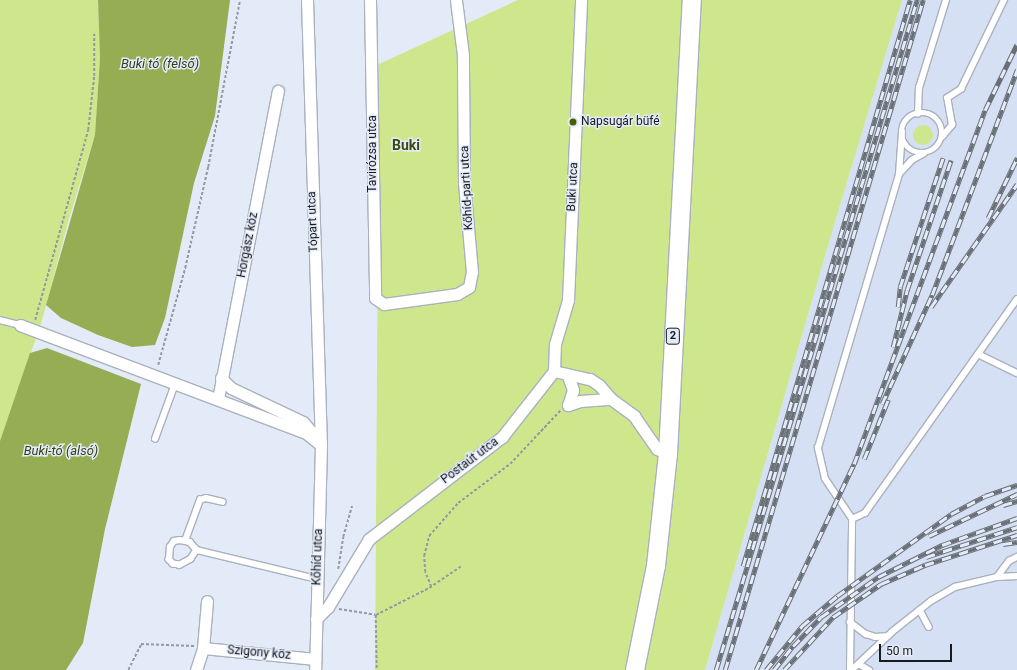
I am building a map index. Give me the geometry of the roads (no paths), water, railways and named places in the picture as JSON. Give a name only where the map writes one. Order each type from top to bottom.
[{"type":"main road","name":"2","points":[[635,670],[656,566],[668,454],[692,0]]},
{"type":"street","name":"Tópart utca","points":[[306,0],[321,445]]},
{"type":"street","name":"Tavirózsa utca","points":[[370,0],[375,298],[384,304]]},
{"type":"street","name":"Kőhíd-parti utca","points":[[384,304],[457,294],[469,287],[472,272],[464,182],[463,55],[456,0]]},
{"type":"street","name":"Buki utca","points":[[554,371],[554,344],[568,300],[581,0]]},
{"type":"street","name":"Horgász köz","points":[[218,399],[278,91]]},
{"type":"street","points":[[20,325],[218,399],[306,434],[321,445]]},
{"type":"street","points":[[554,371],[568,376],[590,380],[599,385],[611,399],[634,416],[657,449],[668,454]]},
{"type":"street","name":"Postaút utca","points":[[316,619],[328,608],[369,539],[502,437],[554,371]]},
{"type":"street","points":[[568,376],[573,390],[568,405],[588,400],[611,399]]},
{"type":"street","points":[[221,378],[232,388],[303,422],[313,432],[321,445]]},
{"type":"street","name":"Kőhíd utca","points":[[315,670],[321,445]]},
{"type":"street","points":[[196,670],[203,648],[207,601]]},
{"type":"street","name":"Szigony köz","points":[[203,648],[315,659]]},
{"type":"lane","points":[[918,114],[919,88],[946,0]]},
{"type":"lane","points":[[898,174],[912,160],[936,148],[942,137],[952,125],[947,98],[962,89],[1004,0]]},
{"type":"lane","points":[[851,670],[850,622],[852,519],[825,479],[818,448],[898,174],[902,132],[907,120],[918,114],[936,119],[942,130],[942,137]]},
{"type":"lane","points":[[902,132],[906,145],[916,153],[923,154]]},
{"type":"lane","points":[[852,519],[865,514],[1017,299]]},
{"type":"lane","points":[[0,320],[20,325]]},
{"type":"lane","points":[[978,354],[1017,373]]},
{"type":"lane","points":[[155,439],[175,384]]},
{"type":"lane","points":[[185,541],[200,500],[206,498],[223,502]]},
{"type":"lane","points":[[197,550],[186,562],[174,564],[169,560],[170,547],[174,541],[185,541],[190,542],[197,550],[317,578]]},
{"type":"lane","points":[[997,577],[1009,561],[1017,557]]},
{"type":"lane","points":[[851,670],[888,636],[920,610],[955,587],[997,577],[1017,576]]},
{"type":"lane","points":[[920,610],[929,627]]},
{"type":"lane","points":[[850,622],[866,634],[876,637],[888,636]]},
{"type":"lane","points":[[859,664],[869,670]]},
{"type":"water","name":"Buki tó (felső)","points":[[98,0],[230,0],[215,116],[194,183],[165,318],[155,345],[132,347],[98,335],[61,318],[46,305],[95,135],[100,58]]},
{"type":"water","name":"Buki-tó (alsó)","points":[[47,348],[141,384],[105,529],[83,643],[66,670],[0,670],[0,441],[30,353]]},
{"type":"railway","points":[[743,566],[910,0]]},
{"type":"railway","points":[[716,670],[917,0]]},
{"type":"railway","points":[[725,670],[923,0]]},
{"type":"railway","points":[[756,670],[854,464],[985,110],[1017,44]]},
{"type":"railway","points":[[882,404],[932,295],[1017,70]]},
{"type":"railway","points":[[898,307],[900,287],[943,158]]},
{"type":"railway","points":[[988,218],[1017,158]]},
{"type":"railway","points":[[893,347],[907,290],[951,160]]},
{"type":"railway","points":[[931,307],[1017,184]]},
{"type":"railway","points":[[864,459],[888,400]]},
{"type":"railway","points":[[766,670],[802,626],[837,596],[951,514],[985,496],[1017,485]]},
{"type":"railway","points":[[929,536],[1017,494]]},
{"type":"railway","points":[[1003,505],[1017,501]]},
{"type":"railway","points":[[774,670],[793,646],[821,617],[878,577],[942,545],[1017,518]]},
{"type":"railway","points":[[926,557],[1017,527]]},
{"type":"railway","points":[[784,670],[833,617],[881,584],[925,565],[1017,535]]},
{"type":"railway","points":[[1003,544],[1017,542]]},
{"type":"place","name":"Napsugár büfé","points":[[573,122]]},
{"type":"district","name":"Buki","points":[[406,145]]}]
